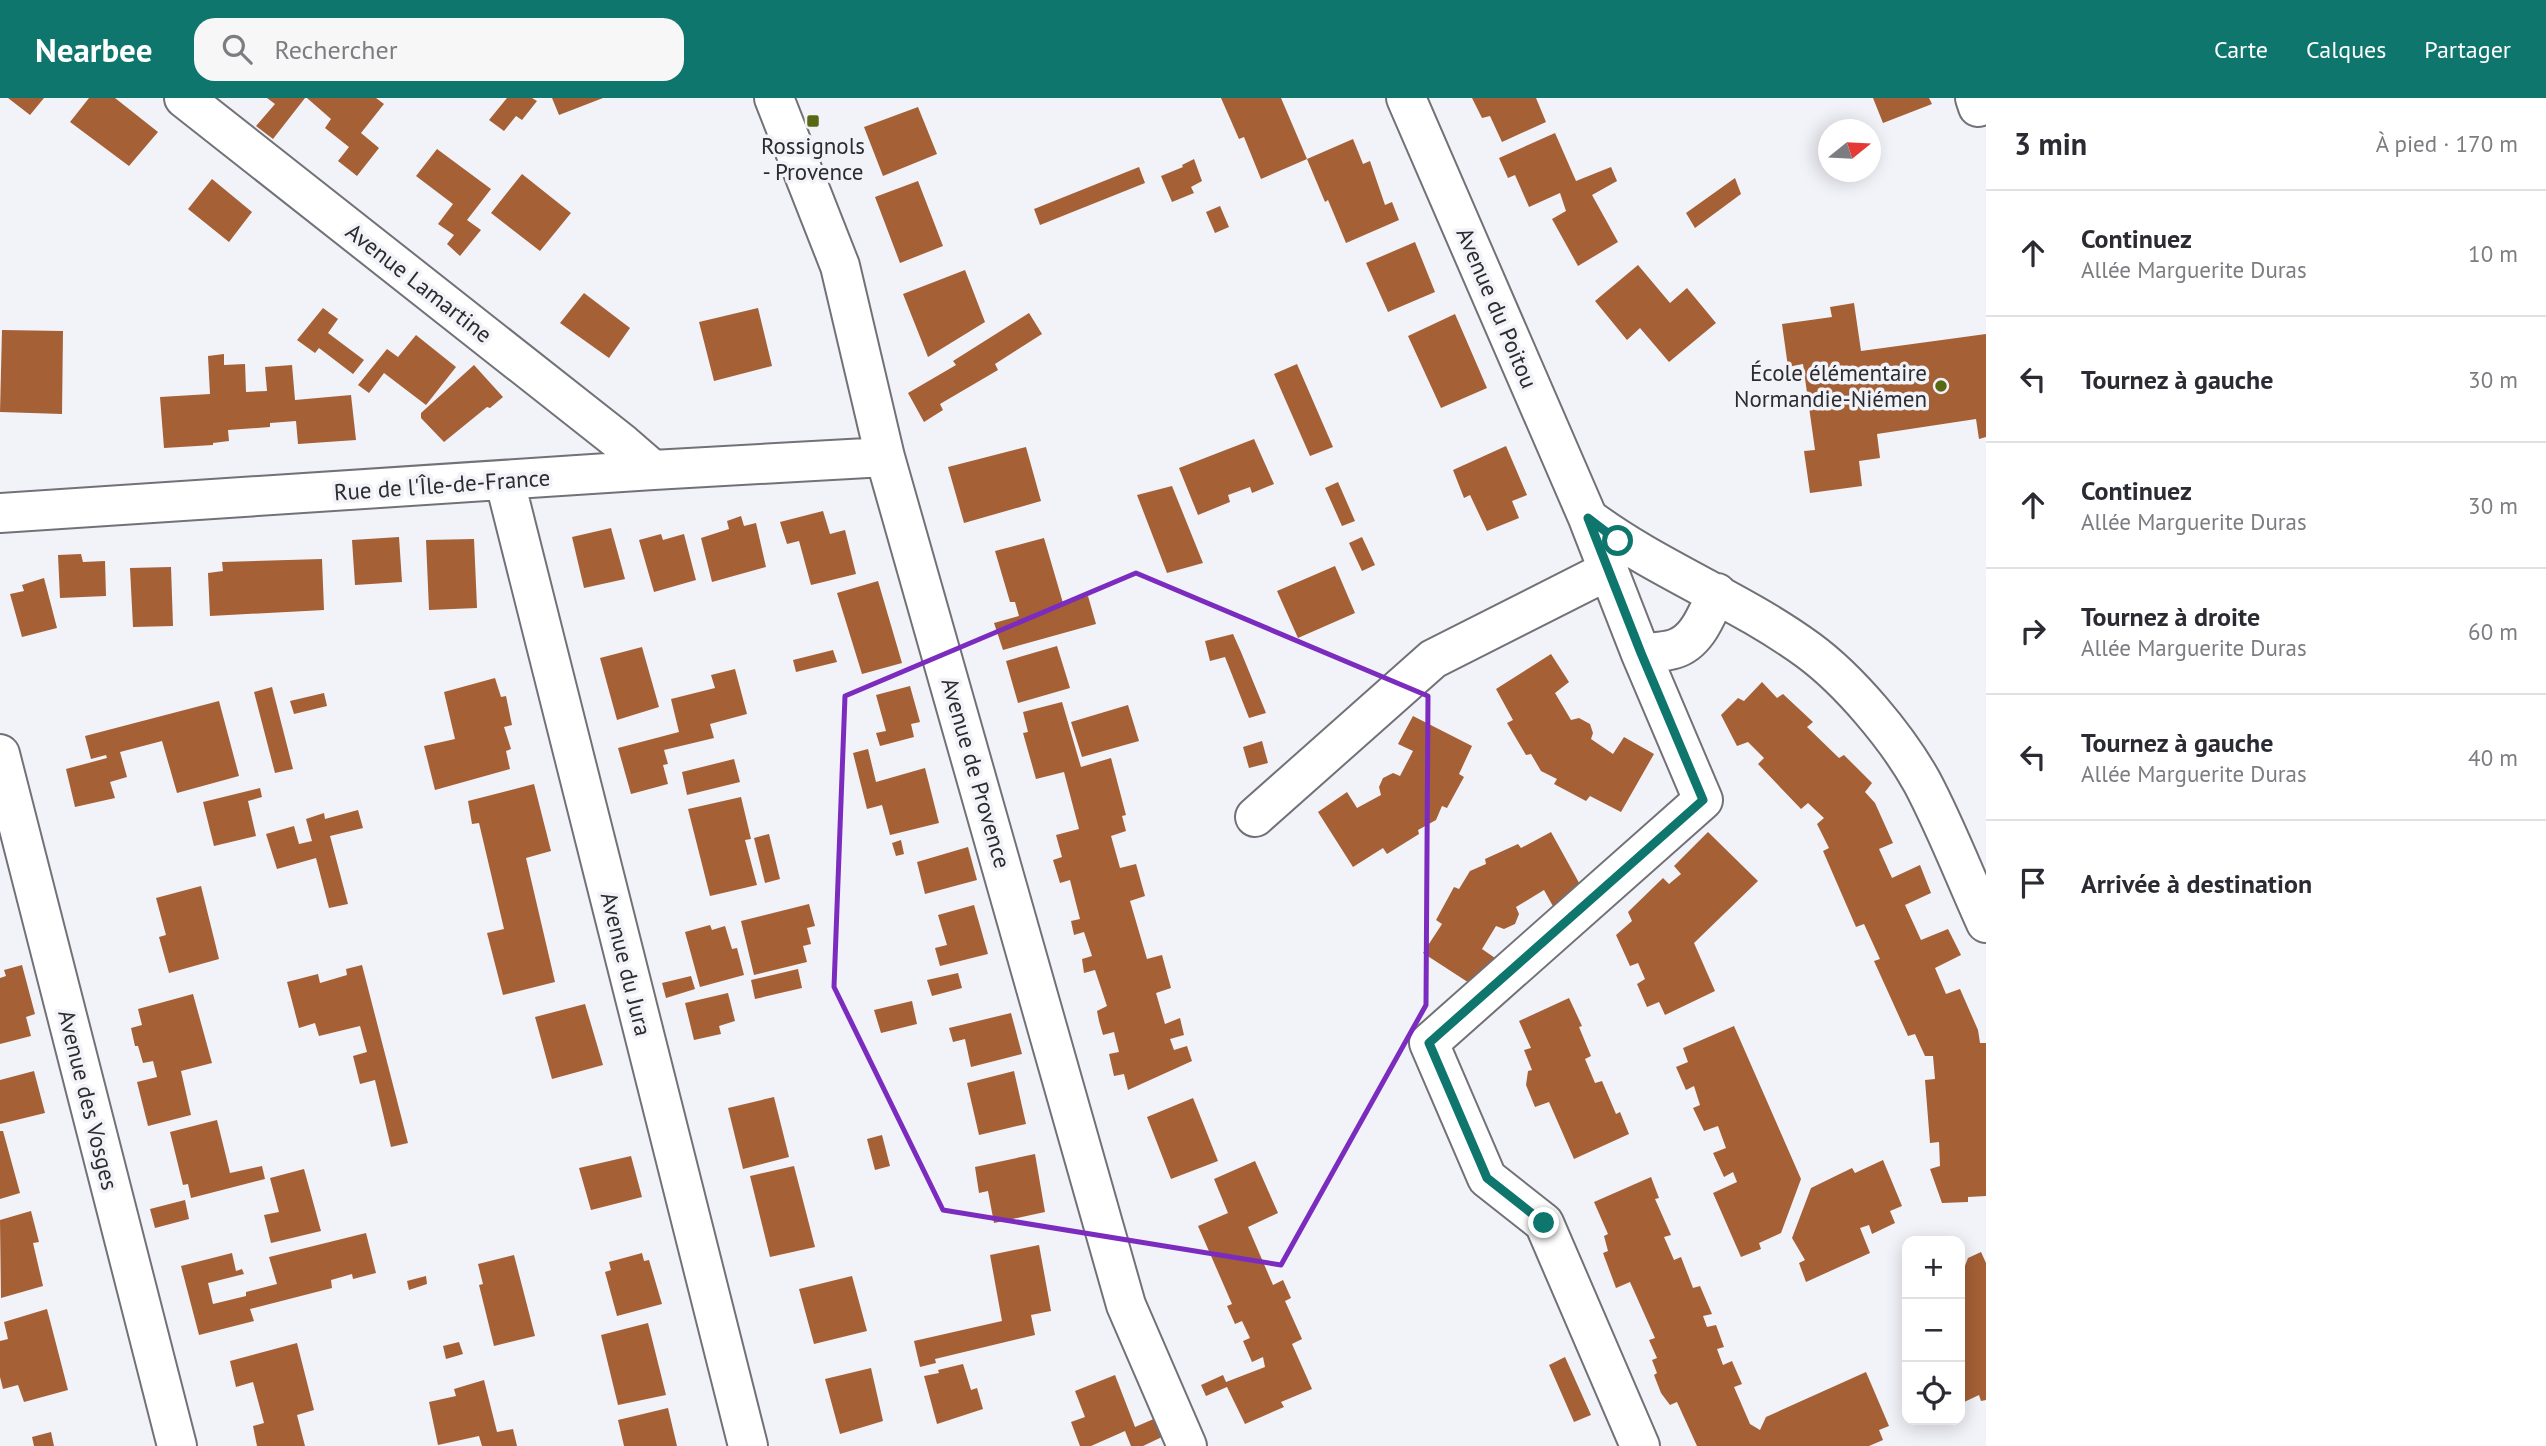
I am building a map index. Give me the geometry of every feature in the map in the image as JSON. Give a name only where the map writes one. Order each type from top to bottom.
[{"type":"street","name":"Avenue Lamartine","points":[[184,98],[624,444],[653,470]]},
{"type":"street","name":"Avenue de Provence","points":[[774,98],[840,266],[885,457],[1126,1305],[1187,1446]]},
{"type":"street","name":"Avenue du Poitou","points":[[1406,98],[1588,518],[1703,800],[1429,1043],[1487,1178],[1544,1223],[1640,1446]]},
{"type":"street","name":"Rue de l'Île-de-France","points":[[0,513],[885,457]]},
{"type":"street","name":"Avenue du Jura","points":[[505,482],[748,1446]]},
{"type":"street","points":[[1588,518],[1618,541],[1717,593],[1810,651],[1853,692],[1891,735],[1922,783],[1986,923]]},
{"type":"street","points":[[1255,817],[1433,659],[1609,570]]},
{"type":"street","points":[[1641,653],[1675,649],[1687,642],[1700,627],[1717,593]]},
{"type":"street","name":"Avenue des Vosges","points":[[0,754],[177,1446]]},
{"type":"highlighted area","points":[[1136,573],[1428,696],[1426,1005],[1281,1265],[943,1210],[834,987],[845,696]]},
{"type":"building","points":[[8,98],[44,98],[30,115]]},
{"type":"building","points":[[89,98],[115,98],[158,132],[129,166],[70,122]]},
{"type":"building","points":[[267,98],[305,98],[273,139],[256,126],[275,104]]},
{"type":"building","points":[[307,98],[376,98],[384,104],[361,133],[379,148],[357,176],[338,161],[349,147],[325,128],[331,119]]},
{"type":"building","points":[[507,98],[532,98],[537,101],[522,120],[516,116],[504,131],[489,120]]},
{"type":"building","points":[[552,98],[603,98],[559,115]]},
{"type":"building","points":[[1221,98],[1281,98],[1307,159],[1261,179],[1244,137],[1239,139]]},
{"type":"building","points":[[1472,98],[1536,98],[1546,122],[1502,142],[1490,116],[1482,118]]},
{"type":"building","points":[[1873,98],[1929,98],[1932,104],[1883,123]]},
{"type":"building","points":[[918,107],[937,154],[883,176],[864,127]]},
{"type":"building","points":[[1555,133],[1576,181],[1611,167],[1617,181],[1592,195],[1618,242],[1578,266],[1552,219],[1566,211],[1560,193],[1529,207],[1515,175],[1508,178],[1499,158]]},
{"type":"building","points":[[1353,139],[1363,164],[1370,161],[1385,205],[1392,202],[1399,220],[1346,243],[1307,159]]},
{"type":"building","points":[[437,149],[491,189],[467,220],[481,230],[460,256],[447,244],[454,235],[438,224],[453,204],[416,176]]},
{"type":"building","points":[[1194,159],[1202,181],[1191,187],[1194,193],[1172,202],[1161,176]]},
{"type":"building","points":[[1139,167],[1145,183],[1040,225],[1034,209]]},
{"type":"building","points":[[522,174],[571,213],[540,251],[491,213]]},
{"type":"building","points":[[1735,178],[1741,194],[1695,228],[1686,213]]},
{"type":"building","points":[[212,179],[252,212],[229,242],[188,209]]},
{"type":"building","points":[[918,181],[943,246],[900,263],[875,197]]},
{"type":"building","points":[[1220,206],[1229,227],[1215,233],[1206,212]]},
{"type":"building","points":[[1415,242],[1435,292],[1388,312],[1366,263]]},
{"type":"building","points":[[1638,265],[1670,303],[1687,288],[1716,323],[1669,362],[1640,328],[1627,340],[1595,301]]},
{"type":"building","points":[[965,270],[985,322],[928,357],[903,294]]},
{"type":"building","points":[[584,293],[630,328],[609,358],[560,323]]},
{"type":"building","points":[[1854,303],[1861,351],[1986,334],[1986,437],[1979,439],[1976,419],[1877,434],[1880,458],[1859,461],[1862,486],[1810,493],[1804,451],[1815,450],[1803,364],[1788,367],[1782,324],[1832,317],[1830,307]]},
{"type":"building","points":[[323,308],[338,319],[328,333],[364,360],[353,374],[319,348],[315,353],[297,340]]},
{"type":"building","points":[[758,308],[772,366],[714,381],[699,322]]},
{"type":"building","points":[[1029,313],[1042,334],[995,364],[998,370],[940,404],[943,410],[924,422],[908,393],[956,365],[953,361]]},
{"type":"building","points":[[1455,314],[1487,388],[1441,408],[1408,336]]},
{"type":"building","points":[[2,330],[63,331],[62,414],[0,412]]},
{"type":"building","points":[[416,335],[456,367],[426,405],[384,373],[369,393],[358,385],[387,349],[398,357]]},
{"type":"building","points":[[224,354],[224,365],[245,364],[246,392],[267,391],[265,367],[292,365],[295,400],[351,395],[356,440],[298,444],[296,421],[270,423],[270,427],[228,430],[229,441],[213,445],[164,448],[160,397],[210,394],[208,356]]},
{"type":"building","points":[[1297,364],[1333,447],[1310,456],[1274,374]]},
{"type":"building","points":[[474,365],[503,397],[444,442],[421,418],[421,413]]},
{"type":"building","points":[[1254,439],[1274,484],[1252,493],[1250,487],[1228,495],[1230,502],[1198,515],[1179,468]]},
{"type":"building","points":[[1506,446],[1527,495],[1512,501],[1519,518],[1487,531],[1470,495],[1464,498],[1453,470]]},
{"type":"building","points":[[1026,447],[1041,501],[964,523],[948,467]]},
{"type":"building","points":[[1338,482],[1355,521],[1342,526],[1325,488]]},
{"type":"building","points":[[1172,486],[1203,563],[1167,573],[1137,495]]},
{"type":"building","points":[[823,511],[830,534],[845,530],[856,574],[811,585],[799,541],[787,544],[780,522]]},
{"type":"building","points":[[741,516],[744,526],[756,523],[766,567],[712,582],[701,538],[729,529],[727,521]]},
{"type":"building","points":[[611,528],[625,579],[584,588],[572,537]]},
{"type":"building","points":[[661,534],[663,540],[684,534],[696,580],[654,592],[639,540]]},
{"type":"building","points":[[399,537],[402,582],[355,585],[352,540]]},
{"type":"building","points":[[1362,537],[1375,565],[1362,571],[1349,543]]},
{"type":"building","points":[[1044,538],[1063,603],[1088,596],[1096,624],[1003,650],[994,623],[1019,616],[1015,602],[1010,602],[995,551]]},
{"type":"building","points":[[474,539],[477,608],[429,610],[426,540]]},
{"type":"building","points":[[81,554],[83,562],[105,561],[106,596],[60,598],[58,555]]},
{"type":"building","points":[[322,559],[324,610],[210,616],[208,573],[223,571],[222,562]]},
{"type":"building","points":[[1335,566],[1355,613],[1298,638],[1277,591]]},
{"type":"building","points":[[171,567],[173,626],[133,627],[130,568]]},
{"type":"building","points":[[44,578],[57,628],[22,637],[10,594],[24,591],[22,585]]},
{"type":"building","points":[[878,581],[902,663],[862,674],[837,593]]},
{"type":"building","points":[[1233,634],[1266,713],[1249,718],[1225,657],[1210,661],[1205,641]]},
{"type":"building","points":[[1057,646],[1070,688],[1018,703],[1006,661]]},
{"type":"building","points":[[642,647],[659,707],[617,720],[600,658]]},
{"type":"building","points":[[833,650],[837,662],[796,672],[793,660]]},
{"type":"building","points":[[1551,654],[1569,682],[1555,693],[1571,720],[1579,718],[1590,724],[1593,733],[1591,739],[1613,754],[1624,737],[1654,754],[1621,812],[1590,796],[1586,801],[1554,784],[1557,779],[1541,771],[1531,754],[1526,755],[1507,723],[1513,720],[1496,689]]},
{"type":"building","points":[[735,669],[747,714],[710,724],[714,738],[664,750],[668,764],[663,765],[668,784],[631,794],[618,748],[679,732],[671,699],[715,688],[711,675]]},
{"type":"building","points":[[495,678],[501,697],[506,696],[512,725],[504,727],[511,749],[506,751],[510,769],[435,790],[424,746],[455,739],[444,692]]},
{"type":"building","points":[[1762,682],[1777,698],[1783,694],[1813,722],[1807,727],[1839,758],[1844,755],[1872,783],[1865,792],[1875,803],[1893,843],[1879,849],[1892,878],[1920,865],[1931,893],[1905,905],[1921,940],[1948,929],[1961,955],[1935,968],[1946,994],[1960,989],[1978,1030],[1980,1043],[1986,1043],[1986,1196],[1968,1197],[1968,1202],[1942,1203],[1930,1169],[1940,1166],[1939,1142],[1930,1143],[1925,1080],[1935,1079],[1933,1056],[1925,1056],[1915,1034],[1908,1036],[1874,961],[1880,959],[1864,924],[1856,927],[1823,851],[1829,848],[1817,824],[1824,818],[1808,803],[1801,809],[1758,764],[1764,758],[1748,742],[1737,746],[1721,715],[1738,698],[1744,701]]},
{"type":"building","points":[[910,686],[920,722],[911,724],[914,737],[880,746],[876,733],[886,731],[876,695]]},
{"type":"building","points":[[272,687],[293,769],[275,773],[254,692]]},
{"type":"building","points":[[324,693],[327,706],[294,714],[290,701]]},
{"type":"building","points":[[219,701],[239,776],[177,793],[162,741],[120,752],[127,777],[110,782],[115,798],[75,807],[66,769],[107,758],[106,755],[91,759],[85,736]]},
{"type":"building","points":[[1062,702],[1081,767],[1111,758],[1126,815],[1122,816],[1126,831],[1111,836],[1120,868],[1136,864],[1145,896],[1130,901],[1147,959],[1162,955],[1171,988],[1156,993],[1165,1024],[1180,1018],[1184,1035],[1170,1039],[1174,1050],[1187,1046],[1192,1061],[1128,1090],[1124,1074],[1114,1076],[1109,1054],[1119,1052],[1114,1032],[1103,1035],[1097,1011],[1107,1006],[1095,970],[1084,973],[1082,959],[1092,956],[1084,932],[1074,935],[1071,921],[1080,919],[1070,880],[1060,883],[1053,860],[1062,857],[1056,835],[1079,829],[1064,772],[1036,779],[1023,733],[1028,732],[1023,712]]},
{"type":"building","points":[[1128,705],[1139,741],[1082,757],[1071,722]]},
{"type":"building","points":[[1413,716],[1472,746],[1459,774],[1464,777],[1447,808],[1442,806],[1436,820],[1418,830],[1419,834],[1387,854],[1383,848],[1353,867],[1318,812],[1347,792],[1357,808],[1381,795],[1379,787],[1383,778],[1393,773],[1400,776],[1413,751],[1398,744]]},
{"type":"building","points":[[1262,741],[1268,763],[1249,768],[1243,747]]},
{"type":"building","points":[[868,749],[876,782],[925,768],[939,823],[890,835],[882,805],[867,809],[853,753]]},
{"type":"building","points":[[734,759],[740,782],[687,795],[682,772]]},
{"type":"building","points":[[534,784],[551,851],[526,858],[555,982],[503,995],[487,933],[504,929],[479,823],[472,824],[468,801]]},
{"type":"building","points":[[260,788],[262,797],[248,801],[256,836],[214,846],[203,802]]},
{"type":"building","points":[[741,797],[751,839],[745,840],[757,885],[710,896],[688,809]]},
{"type":"building","points":[[358,810],[363,828],[330,836],[348,904],[329,908],[316,858],[277,869],[266,834],[294,826],[299,844],[312,841],[306,819],[324,813],[325,819]]},
{"type":"building","points":[[1551,832],[1583,890],[1554,908],[1544,890],[1516,907],[1519,914],[1515,924],[1504,929],[1496,926],[1482,949],[1498,960],[1480,990],[1423,953],[1442,924],[1436,920],[1454,887],[1459,889],[1470,871],[1486,864],[1485,859],[1518,844],[1521,848]]},
{"type":"building","points":[[1708,832],[1758,881],[1694,943],[1715,991],[1665,1015],[1659,1002],[1647,1007],[1637,984],[1645,979],[1638,963],[1630,966],[1616,935],[1632,921],[1628,912],[1663,878],[1669,884],[1681,874],[1674,866]]},
{"type":"building","points":[[769,834],[780,879],[765,883],[754,838]]},
{"type":"building","points":[[901,840],[904,854],[896,856],[892,843]]},
{"type":"building","points":[[968,847],[977,880],[925,894],[917,862]]},
{"type":"building","points":[[201,886],[219,959],[169,973],[159,937],[166,935],[156,898]]},
{"type":"building","points":[[809,904],[815,926],[807,928],[811,944],[803,946],[807,962],[754,975],[741,921]]},
{"type":"building","points":[[974,905],[988,954],[940,966],[935,948],[947,945],[938,915]]},
{"type":"building","points":[[710,925],[712,930],[725,926],[732,949],[737,948],[744,975],[700,987],[685,932]]},
{"type":"building","points":[[22,965],[35,1014],[26,1017],[31,1036],[0,1044],[0,978],[6,976],[4,970]]},
{"type":"building","points":[[362,965],[408,1143],[391,1147],[375,1080],[360,1084],[353,1056],[367,1052],[360,1026],[319,1036],[315,1023],[299,1028],[287,982],[318,974],[320,983],[347,975],[346,969]]},
{"type":"building","points":[[798,969],[802,988],[755,999],[751,980]]},
{"type":"building","points":[[958,973],[962,988],[932,996],[927,980]]},
{"type":"building","points":[[691,976],[695,989],[666,998],[662,983]]},
{"type":"building","points":[[728,993],[735,1021],[719,1026],[721,1034],[694,1040],[685,1003]]},
{"type":"building","points":[[193,994],[212,1063],[181,1071],[191,1115],[148,1126],[137,1082],[157,1077],[153,1061],[143,1063],[131,1028],[142,1025],[138,1009]]},
{"type":"building","points":[[1569,998],[1582,1026],[1579,1027],[1591,1056],[1585,1059],[1595,1083],[1602,1081],[1616,1114],[1620,1112],[1629,1134],[1574,1159],[1549,1102],[1535,1107],[1526,1085],[1528,1071],[1532,1070],[1524,1050],[1531,1048],[1519,1021]]},
{"type":"building","points":[[912,1001],[917,1024],[881,1033],[874,1010]]},
{"type":"building","points":[[585,1004],[603,1065],[552,1079],[535,1017]]},
{"type":"building","points":[[1011,1013],[1022,1054],[971,1067],[965,1039],[953,1042],[949,1028]]},
{"type":"building","points":[[1734,1026],[1801,1179],[1781,1233],[1759,1243],[1761,1249],[1741,1257],[1713,1193],[1737,1182],[1733,1172],[1724,1177],[1713,1153],[1726,1148],[1718,1126],[1704,1131],[1693,1108],[1700,1105],[1694,1086],[1686,1090],[1676,1067],[1688,1062],[1683,1048]]},
{"type":"building","points":[[34,1071],[45,1113],[0,1124],[0,1080]]},
{"type":"building","points":[[1014,1071],[1026,1124],[979,1135],[967,1083]]},
{"type":"building","points":[[774,1097],[789,1157],[743,1169],[728,1108]]},
{"type":"building","points":[[1193,1098],[1218,1161],[1171,1179],[1147,1117]]},
{"type":"building","points":[[217,1120],[230,1173],[262,1166],[265,1179],[191,1198],[188,1184],[183,1185],[170,1132]]},
{"type":"building","points":[[0,1131],[3,1131],[20,1193],[0,1199]]},
{"type":"building","points":[[882,1135],[890,1166],[875,1170],[867,1139]]},
{"type":"building","points":[[1035,1154],[1045,1212],[994,1223],[988,1191],[979,1193],[975,1167]]},
{"type":"building","points":[[631,1156],[642,1197],[591,1210],[579,1168]]},
{"type":"building","points":[[1883,1160],[1902,1206],[1890,1211],[1895,1223],[1872,1234],[1869,1225],[1860,1228],[1870,1253],[1806,1282],[1799,1263],[1805,1260],[1792,1238],[1811,1188],[1852,1168],[1855,1173]]},
{"type":"building","points":[[1255,1161],[1278,1213],[1248,1227],[1273,1285],[1283,1280],[1291,1298],[1285,1301],[1302,1339],[1292,1344],[1312,1389],[1281,1402],[1284,1407],[1245,1424],[1227,1387],[1206,1396],[1201,1385],[1223,1375],[1226,1382],[1265,1367],[1263,1357],[1252,1362],[1243,1341],[1250,1338],[1242,1321],[1235,1324],[1227,1306],[1232,1304],[1198,1226],[1228,1213],[1214,1179]]},
{"type":"building","points":[[794,1166],[815,1247],[770,1257],[750,1176]]},
{"type":"building","points":[[304,1169],[321,1231],[271,1243],[264,1215],[279,1212],[270,1178]]},
{"type":"building","points":[[1651,1177],[1659,1198],[1655,1199],[1671,1235],[1664,1237],[1674,1260],[1681,1257],[1693,1288],[1700,1286],[1712,1314],[1703,1316],[1707,1327],[1716,1325],[1724,1347],[1717,1349],[1723,1365],[1732,1361],[1742,1384],[1734,1387],[1750,1424],[1760,1430],[1766,1417],[1866,1372],[1889,1426],[1879,1430],[1883,1440],[1869,1446],[1697,1446],[1677,1402],[1670,1405],[1661,1393],[1652,1360],[1657,1358],[1649,1340],[1655,1338],[1630,1282],[1616,1288],[1603,1253],[1608,1251],[1604,1236],[1608,1234],[1594,1202]]},
{"type":"building","points":[[185,1200],[189,1219],[155,1228],[150,1209]]},
{"type":"building","points":[[31,1211],[39,1242],[33,1243],[43,1286],[1,1298],[0,1220]]},
{"type":"building","points":[[366,1233],[376,1273],[353,1279],[352,1274],[331,1280],[332,1288],[250,1309],[254,1321],[199,1335],[181,1266],[232,1253],[236,1271],[242,1269],[244,1274],[208,1283],[213,1304],[246,1296],[246,1292],[277,1284],[269,1257]]},
{"type":"building","points":[[1039,1245],[1051,1311],[1031,1315],[1035,1335],[935,1359],[936,1363],[920,1367],[914,1341],[1002,1321],[990,1255]]},
{"type":"building","points":[[1981,1252],[1986,1263],[1986,1400],[1981,1401],[1979,1395],[1965,1402],[1965,1266],[1968,1258]]},
{"type":"building","points":[[642,1253],[644,1261],[649,1260],[662,1304],[617,1316],[605,1272],[611,1270],[609,1262]]},
{"type":"building","points":[[514,1255],[535,1336],[494,1346],[479,1285],[483,1284],[478,1264]]},
{"type":"building","points":[[426,1276],[427,1284],[409,1290],[407,1281]]},
{"type":"building","points":[[852,1276],[867,1331],[814,1344],[799,1289]]},
{"type":"building","points":[[47,1309],[68,1390],[24,1402],[18,1385],[3,1389],[0,1377],[0,1341],[8,1339],[4,1322]]},
{"type":"building","points":[[648,1323],[666,1395],[618,1405],[601,1335]]},
{"type":"building","points":[[459,1342],[463,1354],[446,1359],[443,1346]]},
{"type":"building","points":[[297,1343],[314,1410],[297,1415],[305,1446],[257,1446],[253,1426],[264,1423],[253,1382],[236,1387],[230,1361]]},
{"type":"building","points":[[1565,1357],[1591,1415],[1574,1422],[1549,1365]]},
{"type":"building","points":[[963,1364],[971,1390],[977,1388],[983,1409],[937,1424],[924,1376]]},
{"type":"building","points":[[871,1368],[883,1421],[840,1434],[825,1379]]},
{"type":"building","points":[[1115,1375],[1135,1427],[1156,1418],[1164,1436],[1143,1446],[1131,1446],[1125,1431],[1091,1446],[1080,1446],[1071,1422],[1085,1417],[1075,1391]]},
{"type":"building","points":[[484,1380],[497,1432],[513,1429],[517,1446],[482,1446],[479,1436],[438,1445],[429,1402],[456,1396],[454,1389]]},
{"type":"building","points":[[668,1408],[677,1446],[624,1446],[618,1420]]},
{"type":"building","points":[[51,1432],[54,1446],[34,1446],[32,1437]]},
{"type":"place","name":"Rossignols - Provence","points":[[813,121]]},
{"type":"place","name":"École élémentaire Normandie-Niémen","points":[[1941,386]]},
{"type":"route","points":[[1544,1223],[1487,1178],[1429,1043],[1703,800],[1588,518],[1618,541]]}]
